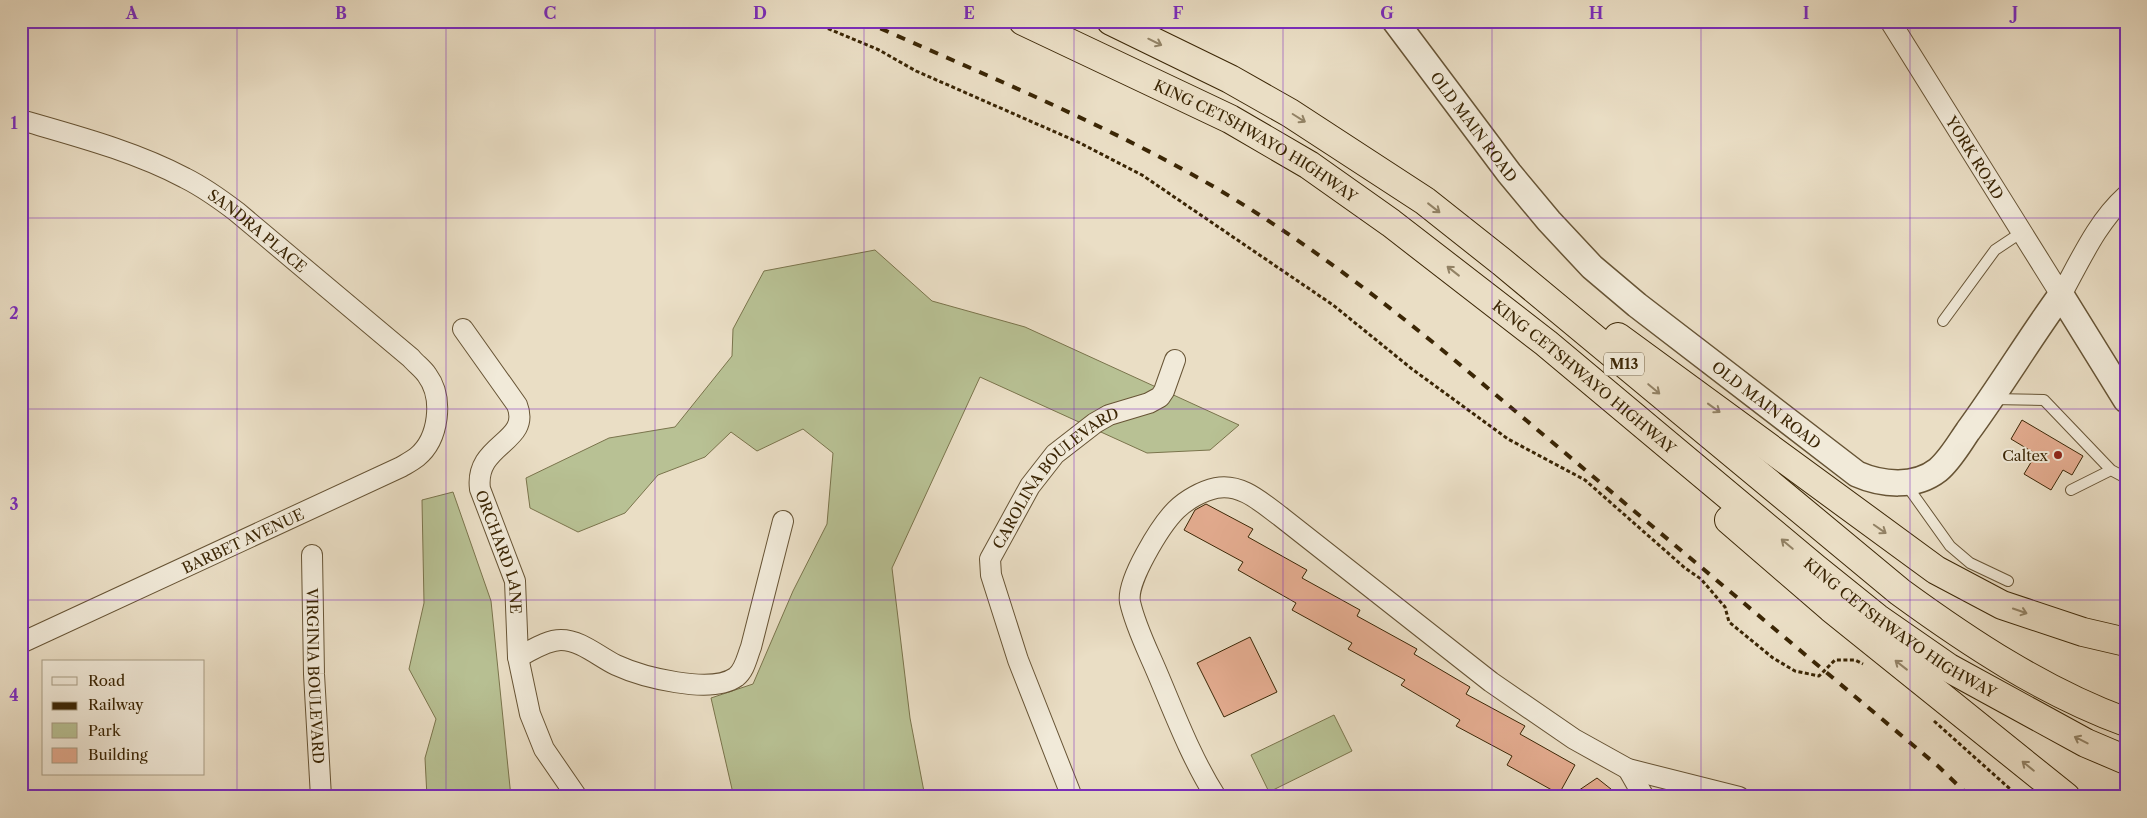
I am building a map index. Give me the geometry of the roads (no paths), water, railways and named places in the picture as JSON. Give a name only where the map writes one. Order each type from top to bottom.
[{"type":"highway","name":"KING CETSHWAYO HIGHWAY","points":[[1022,21],[1103,58],[1262,136],[1309,166],[1391,223],[1546,343],[1815,568],[1878,618],[1949,668],[2070,734],[2126,760]]},
{"type":"highway","name":"KING CETSHWAYO HIGHWAY","points":[[1111,21],[1230,79],[1290,113],[1425,201],[1502,262],[1900,592],[1953,630],[2040,683],[2126,722]]},
{"type":"highway","points":[[1502,262],[1523,271],[1553,291],[1936,570],[2002,605],[2083,632],[2126,642]]},
{"type":"highway","points":[[1491,301],[1560,368],[1783,568],[2066,797]]},
{"type":"street","name":"OLD MAIN ROAD","points":[[1395,21],[1515,180],[1549,221],[1592,267],[1637,305],[1840,463],[1869,480],[1887,484],[1905,482],[1920,479],[1938,470],[1992,399],[2027,343],[2061,295]]},
{"type":"street","name":"YORK ROAD","points":[[1890,21],[2061,295]]},
{"type":"street","name":"SANDRA PLACE","points":[[21,120],[139,158],[184,177],[208,191],[252,224],[411,358],[428,376],[434,391],[438,412]]},
{"type":"street","points":[[2126,196],[2112,208],[2061,295],[2126,400]]},
{"type":"street","name":"ORCHARD LANE","points":[[463,329],[520,412],[517,429],[482,464],[479,479],[483,497],[515,580],[518,657],[526,700],[540,740],[577,797]]},
{"type":"street","points":[[2027,343],[2050,331],[2082,329]]},
{"type":"street","name":"CAROLINA BOULEVARD","points":[[1072,797],[1018,660],[991,575],[990,559],[1030,486],[1055,454],[1095,423],[1109,415],[1149,403],[1160,397],[1175,360]]},
{"type":"street","name":"BARBET AVENUE","points":[[21,643],[401,467],[418,457],[425,448],[435,426],[438,412]]},
{"type":"street","points":[[1216,797],[1182,731],[1130,602],[1130,585],[1140,564],[1175,510],[1189,499],[1216,488],[1232,488],[1248,493],[1492,682],[1574,739],[1628,769],[1739,797]]},
{"type":"street","points":[[518,657],[551,642],[561,640],[587,649],[617,665],[651,678],[684,684],[715,684],[734,678],[744,666],[751,647],[783,520]]},
{"type":"street","name":"VIRGINIA BOULEVARD","points":[[312,554],[314,674],[320,797]]},
{"type":"street","points":[[1628,769],[1644,797]]},
{"type":"lane","points":[[1943,321],[1995,250],[2022,232]]},
{"type":"lane","points":[[1992,399],[2044,400],[2111,470],[2126,478]]},
{"type":"lane","points":[[2071,490],[2111,470]]},
{"type":"lane","points":[[1905,482],[1950,546],[1970,563],[2008,581]]},
{"type":"railway","points":[[864,21],[1042,100],[1174,164],[1247,207],[1308,247],[1367,290],[1452,358],[1939,767],[1970,797]]},
{"type":"place","name":"Caltex","points":[[2058,455]]}]
